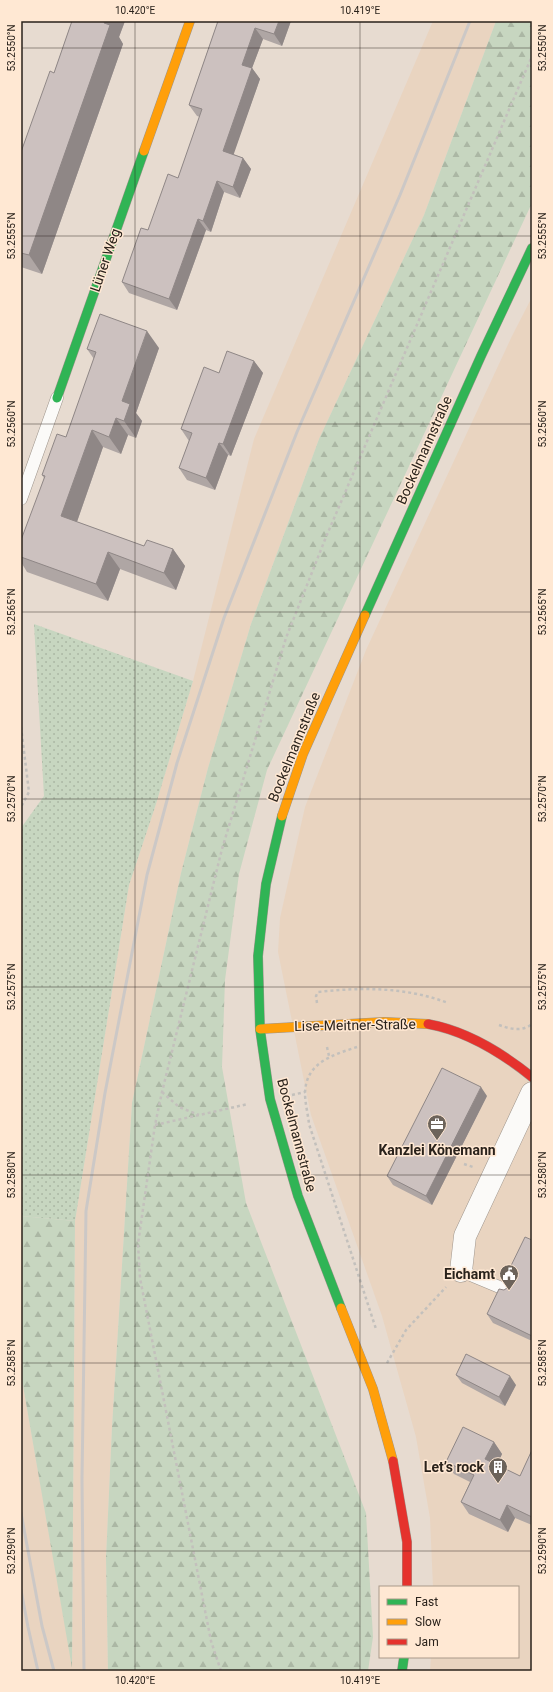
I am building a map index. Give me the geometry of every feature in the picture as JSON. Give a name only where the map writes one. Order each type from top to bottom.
[{"type":"main road","name":"Lüner Weg","points":[[57,398],[190,21]]},
{"type":"main road","name":"Bockelmannstraße","points":[[407,1586],[407,1542],[393,1461],[373,1389],[298,1196],[270,1099],[260,1029],[258,956],[266,884],[283,812],[303,754],[478,363],[532,248]]},
{"type":"main road","name":"Lise-Meitner-Straße","points":[[260,1029],[368,1022],[425,1023],[455,1031],[487,1045],[517,1064],[532,1077]]},
{"type":"main road","points":[[402,1671],[404,1658]]},
{"type":"street","points":[[461,1271],[465,1236],[532,1093]]},
{"type":"lane","name":"Lüner Weg","points":[[21,499],[57,398]]},
{"type":"lane","points":[[461,1271],[509,1291]]},
{"type":"path","points":[[21,727],[29,792],[21,807]]},
{"type":"path","points":[[360,1046],[329,1056],[317,1065],[308,1076],[305,1092],[309,1124],[378,1334]]},
{"type":"path","points":[[162,1092],[179,1107],[200,1115]]},
{"type":"path","points":[[155,1125],[305,1092]]},
{"type":"path","points":[[385,1356],[387,1364],[406,1330],[461,1271]]},
{"type":"shaded area","points":[[433,21],[496,21],[424,215],[319,439],[251,624],[208,768],[181,873],[132,1103],[112,1427],[106,1558],[108,1671],[21,1671],[21,1374],[72,1665],[75,1221],[129,885],[156,804],[193,681],[254,439]]},
{"type":"shaded area","points":[[532,297],[532,1671],[430,1671],[431,1658],[519,1658],[519,1586],[433,1586],[430,1518],[416,1437],[382,1316],[311,1115],[278,952],[280,918],[305,807],[366,650],[512,336]]},
{"type":"green space","points":[[496,21],[532,21],[532,203],[267,770],[239,874],[225,980],[222,1067],[246,1203],[366,1513],[373,1637],[368,1671],[108,1671],[106,1558],[112,1427],[132,1103],[181,873],[208,768],[251,624],[319,439],[424,215]]},
{"type":"green space","points":[[34,624],[193,681],[156,804],[129,885],[75,1221],[21,1216],[21,828],[44,796]]},
{"type":"green space","points":[[21,1216],[75,1221],[72,1668],[21,1374]]},
{"type":"building","points":[[72,21],[105,21],[104,23],[110,25],[29,255],[21,253],[21,152],[50,71],[54,73]]},
{"type":"building","points":[[218,21],[279,21],[274,34],[255,28],[242,65],[252,68],[223,151],[243,158],[233,187],[217,181],[203,221],[198,219],[169,299],[122,282],[141,228],[148,230],[168,174],[178,178],[202,109],[189,105]]},
{"type":"building","points":[[100,314],[147,331],[122,401],[130,404],[124,421],[116,418],[109,437],[92,430],[61,516],[144,546],[147,540],[173,549],[164,573],[108,552],[96,584],[21,557],[21,540],[45,476],[42,475],[57,434],[66,437],[96,352],[87,349]]},
{"type":"building","points":[[227,351],[254,361],[223,444],[219,443],[206,478],[179,468],[192,433],[181,429],[204,367],[219,373]]},
{"type":"building","points":[[442,1068],[481,1087],[426,1196],[387,1176]]},
{"type":"building","points":[[525,1237],[532,1240],[532,1336],[487,1314],[499,1289],[504,1290],[510,1286],[510,1281],[506,1276]]},
{"type":"building","points":[[466,1354],[510,1376],[499,1397],[456,1375]]},
{"type":"building","name":"Let’s rock","points":[[463,1427],[494,1442],[485,1459],[520,1476],[532,1450],[532,1517],[507,1505],[500,1520],[461,1502],[474,1475],[446,1462]]},
{"type":"railway","points":[[84,1671],[82,1479],[86,1211],[105,1093],[147,875],[177,763],[224,618],[297,432],[400,195],[470,21]]},
{"type":"railway","points":[[21,1513],[42,1626],[54,1671]]},
{"type":"railway","points":[[21,1590],[38,1671]]},
{"type":"traffic: fast","points":[[57,398],[144,151]]},
{"type":"traffic: fast","points":[[365,615],[481,356],[532,248]]},
{"type":"traffic: fast","points":[[282,816],[266,884],[258,956],[260,1029],[270,1099],[298,1196],[341,1308]]},
{"type":"traffic: fast","points":[[402,1671],[404,1658]]},
{"type":"traffic: slow","points":[[144,151],[190,21]]},
{"type":"traffic: slow","points":[[282,816],[303,754],[365,615]]},
{"type":"traffic: slow","points":[[260,1029],[384,1022],[428,1024]]},
{"type":"traffic: slow","points":[[341,1308],[373,1389],[393,1461]]},
{"type":"traffic: jam","points":[[428,1024],[442,1027],[470,1037],[496,1051],[532,1077]]},
{"type":"traffic: jam","points":[[393,1461],[407,1542],[407,1586]]},
{"type":"place","name":"Kanzlei Könemann","points":[[437,1141]]},
{"type":"place","name":"Eichamt","points":[[509,1291]]},
{"type":"place","name":"Let’s rock","points":[[498,1484]]}]
